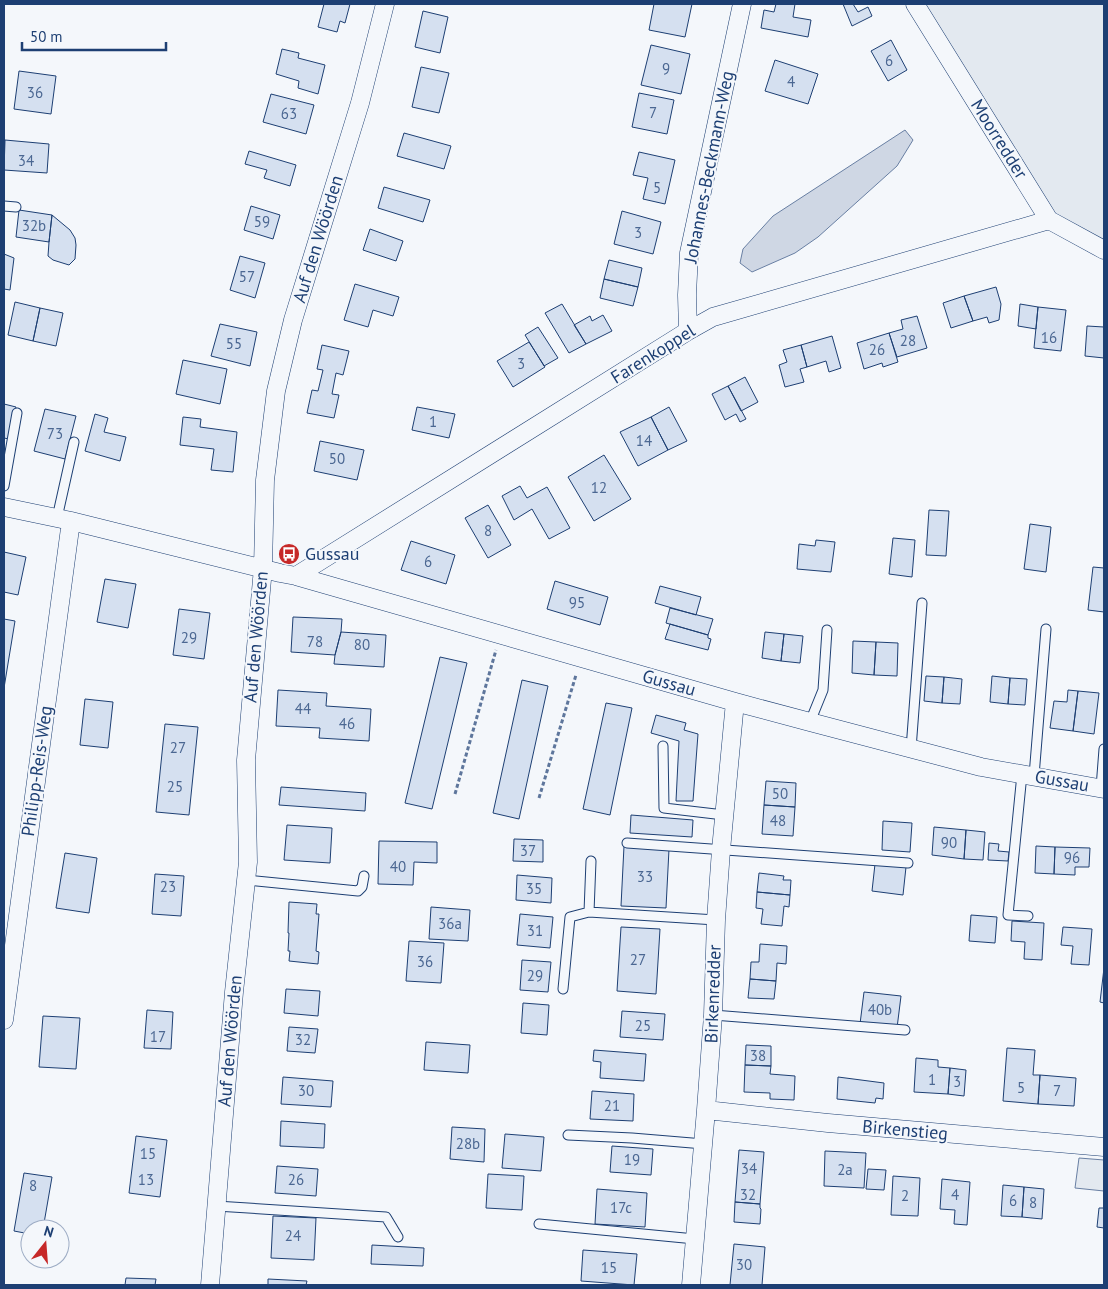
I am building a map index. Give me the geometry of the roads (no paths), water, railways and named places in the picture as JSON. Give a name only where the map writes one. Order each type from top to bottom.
[{"type":"street","name":"Auf den Wöörden","points":[[210,1285],[234,992],[248,862],[246,760],[263,568],[265,480],[276,391],[293,320],[360,102],[385,4]]},
{"type":"street","name":"Johannes-Beckmann-Weg","points":[[688,331],[689,253],[742,4]]},
{"type":"street","name":"Moorredder","points":[[915,4],[1050,220],[1104,250]]},
{"type":"street","name":"Farenkoppel","points":[[296,576],[713,317],[1050,220]]},
{"type":"street","name":"Gussau","points":[[4,507],[296,576],[735,702],[911,749],[982,767],[1103,789]]},
{"type":"street","name":"Philipp-Reis-Weg","points":[[4,1020],[64,520]]},
{"type":"street","name":"Birkenredder","points":[[691,1285],[704,1144],[713,1015],[716,920],[721,850],[735,702]]},
{"type":"street","name":"Birkenstieg","points":[[706,1110],[1104,1147]]},
{"type":"lane","points":[[4,206],[16,206]]},
{"type":"lane","points":[[4,486],[17,413]]},
{"type":"lane","points":[[64,520],[74,442]]},
{"type":"lane","points":[[911,749],[922,603]]},
{"type":"lane","points":[[1028,916],[1008,915],[1014,847],[1028,775],[1046,629]]},
{"type":"lane","points":[[810,722],[823,690],[826,630]]},
{"type":"lane","points":[[663,746],[664,808],[724,815]]},
{"type":"lane","points":[[1103,789],[1104,749]]},
{"type":"lane","points":[[627,843],[908,863]]},
{"type":"lane","points":[[589,912],[591,861]]},
{"type":"lane","points":[[246,880],[358,891],[362,887],[364,876]]},
{"type":"lane","points":[[563,989],[570,916],[589,912],[716,920]]},
{"type":"lane","points":[[713,1015],[905,1030]]},
{"type":"lane","points":[[568,1135],[704,1144]]},
{"type":"lane","points":[[216,1206],[386,1217],[398,1237]]},
{"type":"lane","points":[[539,1224],[695,1239]]},
{"type":"place","name":"Gussau","points":[[289,554]]}]
